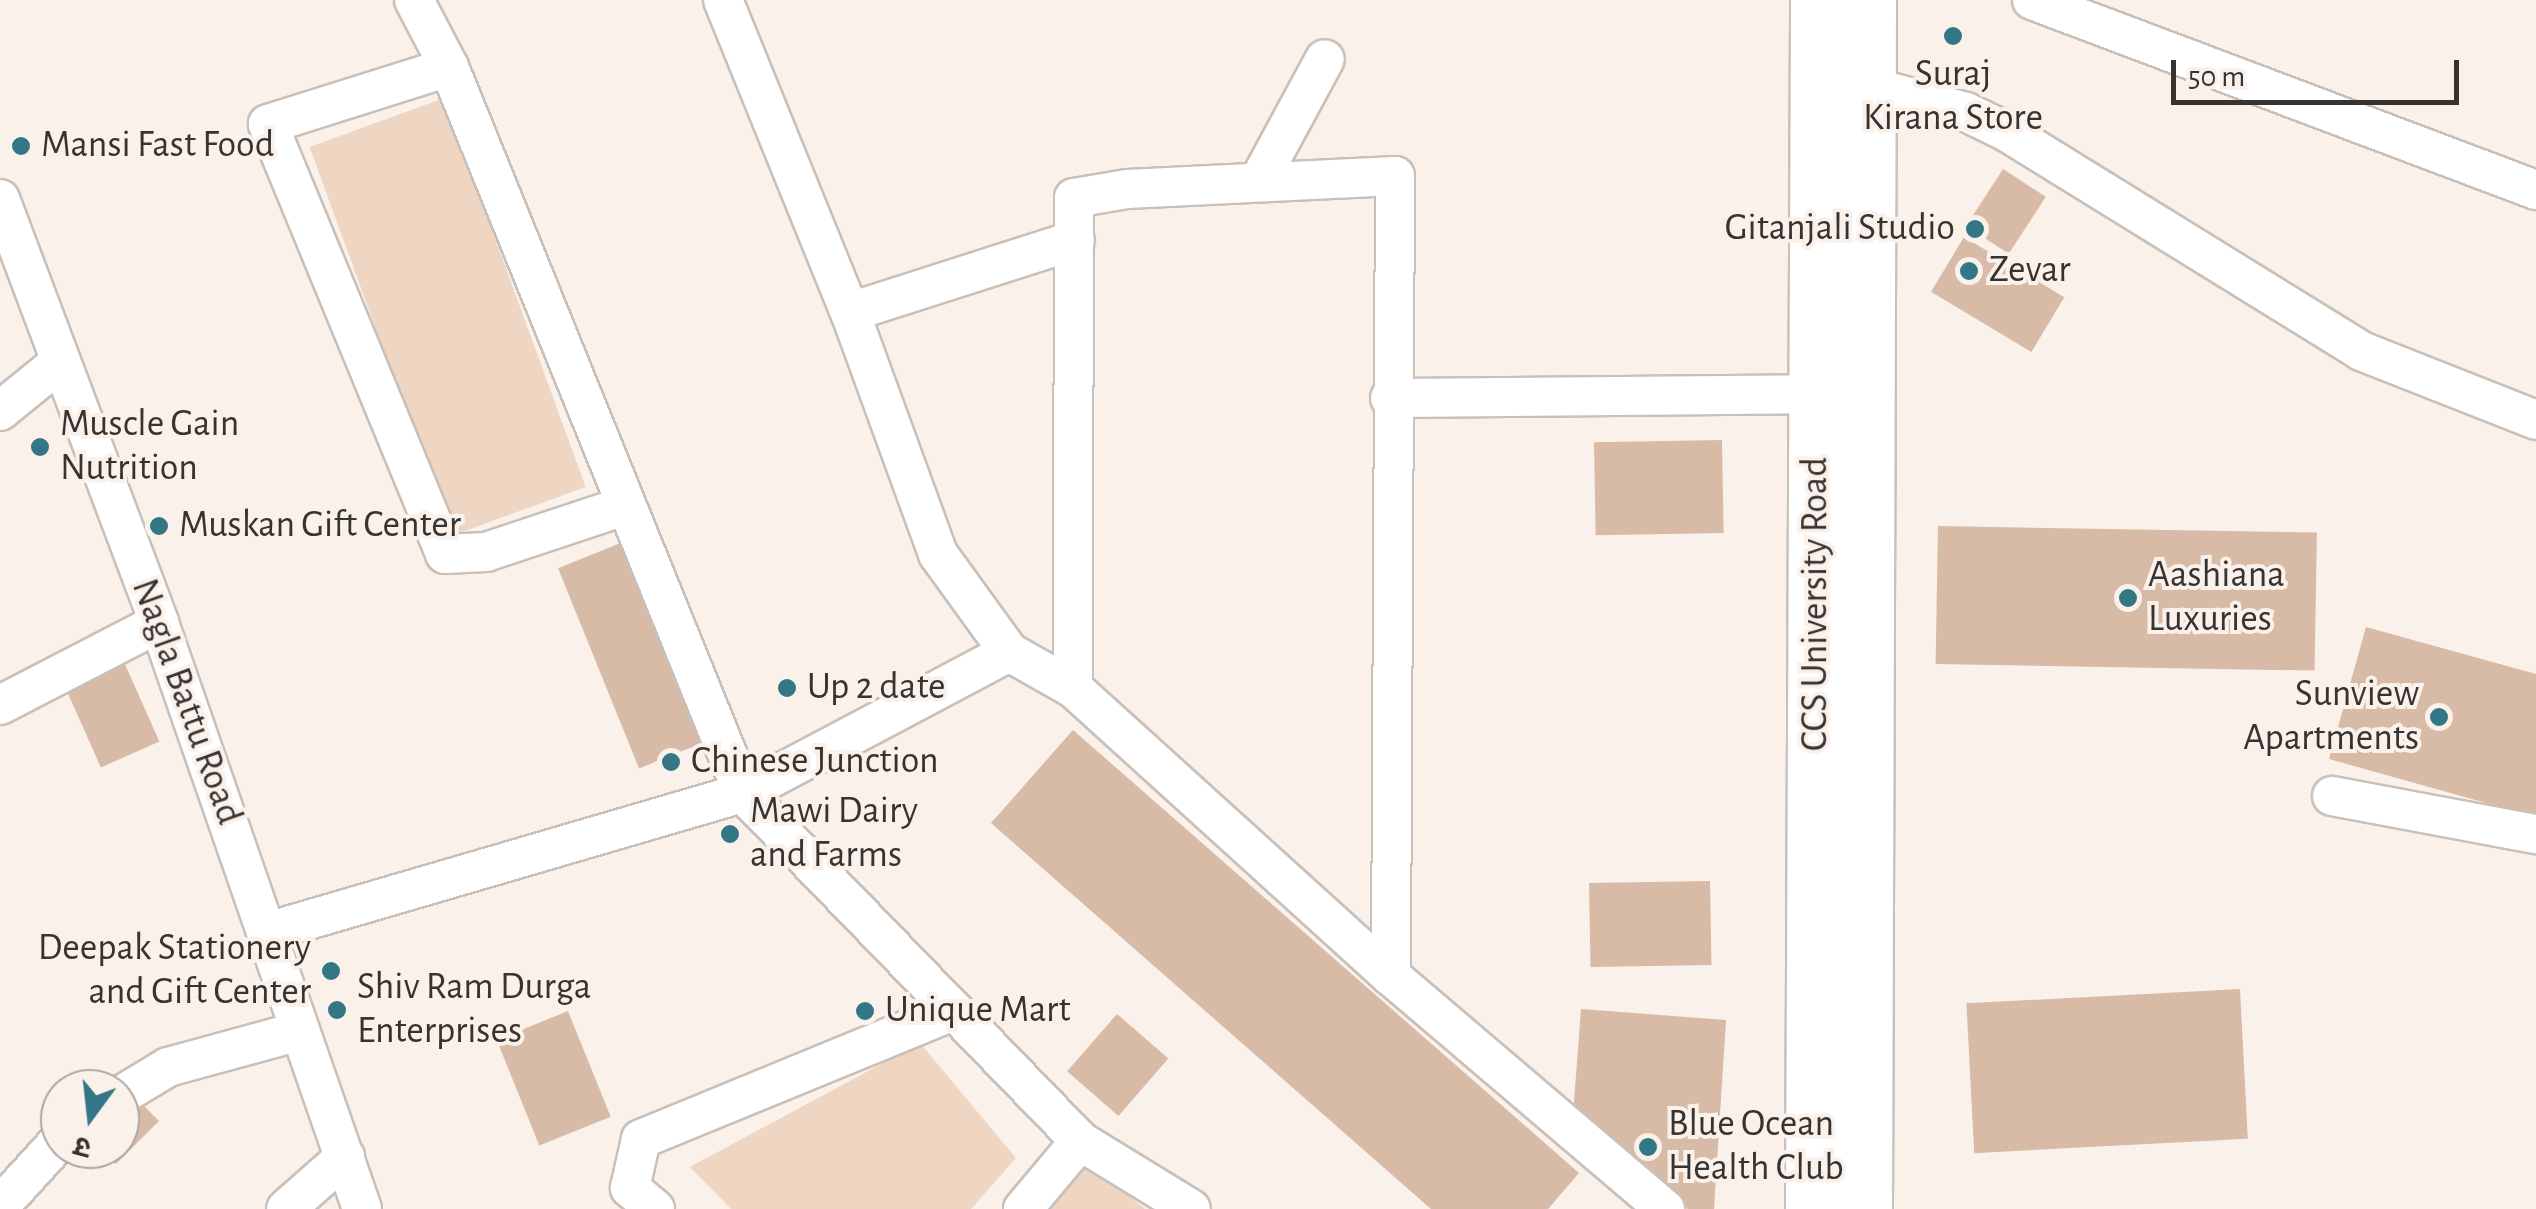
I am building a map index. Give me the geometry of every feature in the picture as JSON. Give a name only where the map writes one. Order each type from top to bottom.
[{"type":"highway","name":"CCS University Road","points":[[1813,1209],[1818,0]]},
{"type":"highway","name":"CCS University Road","points":[[1864,1209],[1868,0]]},
{"type":"street","points":[[414,0],[448,66],[743,793],[1080,1141],[1191,1209]]},
{"type":"street","points":[[723,0],[850,312],[938,554],[1009,652],[1073,688],[1391,976],[1666,1209]]},
{"type":"street","points":[[2032,0],[2536,190]]},
{"type":"street","points":[[1260,180],[1324,59]]},
{"type":"street","points":[[448,66],[268,124],[445,554],[486,552],[624,506]]},
{"type":"street","points":[[1868,86],[1966,112],[2007,132],[2361,351],[2536,420]]},
{"type":"street","points":[[1073,688],[1074,198],[1260,180],[1395,176],[1390,398],[1391,976]]},
{"type":"street","name":"Nagla Battu Road","points":[[0,200],[58,363],[159,622],[362,1209]]},
{"type":"street","points":[[850,312],[1076,240]]},
{"type":"street","points":[[0,411],[58,363]]},
{"type":"street","points":[[1390,398],[1816,394]]},
{"type":"street","points":[[0,706],[159,622]]},
{"type":"street","points":[[267,932],[743,793],[1009,652]]},
{"type":"street","points":[[2332,796],[2536,834]]},
{"type":"street","points":[[655,1209],[630,1188],[641,1138],[951,1012]]},
{"type":"street","points":[[140,1084],[168,1067],[300,1031]]},
{"type":"street","points":[[1023,1209],[1080,1141]]},
{"type":"street","points":[[286,1209],[345,1157]]},
{"type":"street","points":[[0,1206],[40,1162]]},
{"type":"shaded area","points":[[444,98],[586,487],[451,536],[310,147]]},
{"type":"shaded area","points":[[920,1043],[1016,1158],[971,1209],[731,1209],[690,1167]]},
{"type":"shaded area","points":[[1076,1153],[1145,1209],[1031,1209]]},
{"type":"building","points":[[2003,169],[2046,197],[2009,254],[1966,226]]},
{"type":"building","points":[[1964,237],[2064,297],[2031,352],[1931,292]]},
{"type":"building","points":[[1722,440],[1724,533],[1596,535],[1594,442]]},
{"type":"building","name":"Aashiana Luxuries","points":[[1938,526],[2317,533],[2315,671],[1936,664]]},
{"type":"building","points":[[623,542],[704,742],[639,768],[558,568]]},
{"type":"building","name":"Sunview Apartments","points":[[2366,627],[2536,674],[2536,817],[2329,759]]},
{"type":"building","points":[[124,662],[159,741],[101,768],[66,688]]},
{"type":"building","points":[[1073,730],[1579,1173],[1548,1209],[1431,1209],[991,823]]},
{"type":"building","points":[[1710,881],[1711,965],[1590,967],[1589,883]]},
{"type":"building","points":[[2240,989],[2248,1139],[1974,1153],[1966,1003]]},
{"type":"building","points":[[1581,1009],[1726,1020],[1714,1209],[1688,1209],[1573,1115]]},
{"type":"building","points":[[568,1011],[611,1117],[539,1146],[497,1040]]},
{"type":"building","points":[[1117,1014],[1168,1059],[1118,1116],[1067,1071]]},
{"type":"building","points":[[140,1102],[159,1121],[140,1140]]},
{"type":"place","name":"Suraj Kirana Store","points":[[1953,36]]},
{"type":"place","name":"Mansi Fast Food","points":[[21,146]]},
{"type":"place","name":"Gitanjali Studio","points":[[1975,229]]},
{"type":"place","name":"Zevar","points":[[1969,271]]},
{"type":"place","name":"Muscle Gain Nutrition","points":[[40,447]]},
{"type":"place","name":"Muskan Gift Center","points":[[159,526]]},
{"type":"place","name":"Aashiana Luxuries","points":[[2128,598]]},
{"type":"place","name":"Up 2 date","points":[[787,688]]},
{"type":"place","name":"Sunview Apartments","points":[[2439,717]]},
{"type":"place","name":"Chinese Junction","points":[[671,762]]},
{"type":"place","name":"Mawi Dairy and Farms","points":[[730,834]]},
{"type":"place","name":"Deepak Stationery and Gift Center","points":[[331,971]]},
{"type":"place","name":"Shiv Ram Durga Enterprises","points":[[337,1010]]},
{"type":"place","name":"Unique Mart","points":[[865,1011]]},
{"type":"place","name":"Blue Ocean Health Club","points":[[1648,1147]]}]
